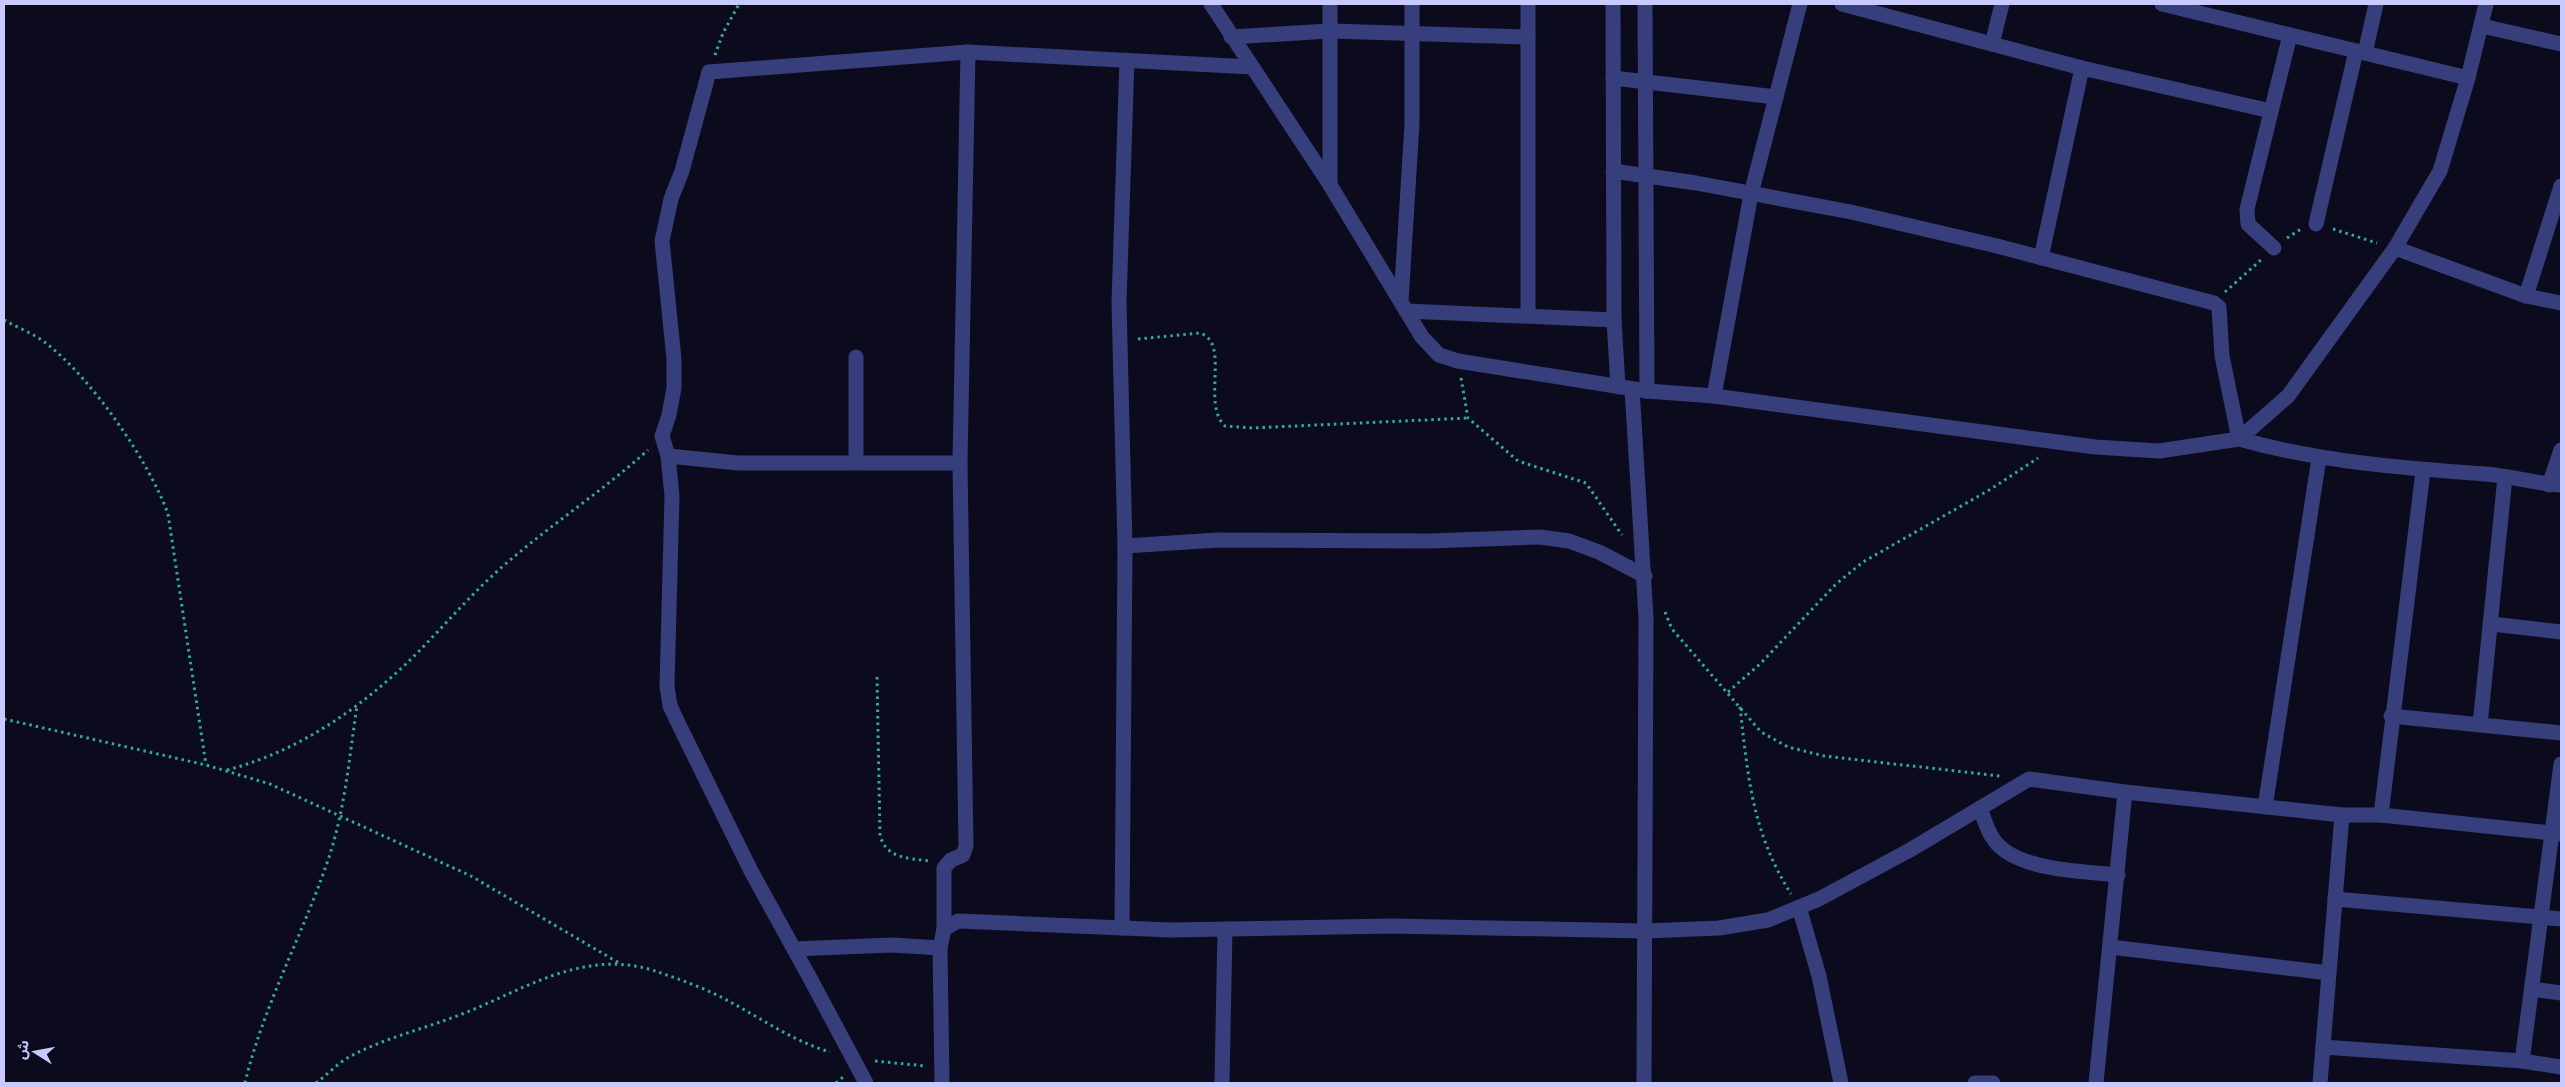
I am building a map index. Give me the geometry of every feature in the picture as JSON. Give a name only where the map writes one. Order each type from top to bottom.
[{"type":"street","points":[[1211,4],[1330,185],[1422,337],[1438,355],[1458,361],[1632,389],[1714,396],[2095,447],[2159,452],[2239,439],[2288,453],[2319,458],[2423,471],[2505,477],[2555,485],[2561,450]]},
{"type":"street","points":[[1330,4],[1330,185]]},
{"type":"street","points":[[1404,306],[1412,124],[1412,4]]},
{"type":"street","points":[[1528,4],[1528,316]]},
{"type":"street","points":[[1613,4],[1614,320],[1632,389]]},
{"type":"street","points":[[1644,1083],[1647,774],[1645,576],[1640,531],[1632,389],[1645,175],[1645,4]]},
{"type":"street","points":[[1714,396],[1752,194],[1800,4]]},
{"type":"street","points":[[1842,4],[2082,68],[2271,111]]},
{"type":"street","points":[[1992,44],[2002,4]]},
{"type":"street","points":[[2162,4],[2468,78]]},
{"type":"street","points":[[2316,224],[2360,52],[2376,4]]},
{"type":"street","points":[[2239,439],[2288,396],[2395,248],[2440,171],[2468,78],[2486,4]]},
{"type":"street","points":[[2482,26],[2561,44]]},
{"type":"street","points":[[1231,37],[1330,31],[1528,37]]},
{"type":"street","points":[[2274,248],[2253,231],[2247,217],[2290,35]]},
{"type":"street","points":[[941,1076],[940,948],[944,929],[944,868],[946,863],[963,855],[966,846],[960,463],[968,52]]},
{"type":"street","points":[[866,1083],[751,871],[670,706],[666,667],[672,537],[668,456],[662,436],[674,388],[674,359],[662,241],[671,199],[689,147],[709,72],[968,52],[1251,66]]},
{"type":"street","points":[[1122,928],[1125,546],[1119,302],[1127,60]]},
{"type":"street","points":[[2041,258],[2082,68]]},
{"type":"street","points":[[1613,78],[1776,97]]},
{"type":"street","points":[[1613,171],[1851,212],[2214,302],[2219,307],[2222,356],[2239,439]]},
{"type":"street","points":[[2526,296],[2561,186]]},
{"type":"street","points":[[2395,248],[2526,296],[2561,303]]},
{"type":"street","points":[[1404,306],[1528,316],[1614,320]]},
{"type":"street","points":[[856,357],[856,463]]},
{"type":"street","points":[[668,456],[738,463],[960,463]]},
{"type":"street","points":[[2265,807],[2319,458]]},
{"type":"street","points":[[2381,815],[2391,716],[2423,471]]},
{"type":"street","points":[[2480,725],[2492,624],[2505,477]]},
{"type":"street","points":[[1125,546],[1218,540],[1420,541],[1540,537],[1569,541],[1599,552],[1645,576]]},
{"type":"street","points":[[2492,624],[2561,632]]},
{"type":"street","points":[[2391,716],[2561,733]]},
{"type":"street","points":[[2522,1061],[2541,917],[2557,833],[2561,764]]},
{"type":"street","points":[[944,929],[958,921],[1122,928],[1225,929],[1392,926],[1645,932],[1728,926],[1768,920],[1819,899],[1901,855],[2029,779],[2125,792],[2265,807],[2342,814],[2381,815],[2557,833]]},
{"type":"street","points":[[2096,1083],[2125,792]]},
{"type":"street","points":[[1980,808],[1993,840],[2006,852],[2022,860],[2051,867],[2118,875]]},
{"type":"street","points":[[2320,1083],[2342,814]]},
{"type":"street","points":[[2335,899],[2561,919]]},
{"type":"street","points":[[1799,907],[1821,984],[1841,1083]]},
{"type":"street","points":[[1222,1083],[1225,929]]},
{"type":"street","points":[[794,948],[853,946],[940,948]]},
{"type":"street","points":[[2110,948],[2329,973]]},
{"type":"street","points":[[2532,989],[2561,993]]},
{"type":"street","points":[[2323,1047],[2522,1061],[2561,1067]]},
{"type":"street","points":[[1975,1083],[1993,1083]]},
{"type":"path","points":[[709,72],[723,33],[739,4]]},
{"type":"path","points":[[2214,302],[2274,248],[2296,231],[2316,224],[2395,248]]},
{"type":"path","points":[[4,320],[47,344],[90,386],[138,453],[159,488],[168,514],[206,765]]},
{"type":"path","points":[[1120,341],[1200,333],[1207,336],[1214,345],[1215,413],[1225,426],[1252,428],[1468,418]]},
{"type":"path","points":[[1458,361],[1468,418],[1518,462],[1586,483],[1625,539]]},
{"type":"path","points":[[226,770],[279,753],[318,732],[357,706],[407,662],[492,576],[662,436]]},
{"type":"path","points":[[1728,692],[1761,663],[1836,584],[1863,562],[2028,466],[2041,456],[2052,441]]},
{"type":"path","points":[[1661,604],[1672,629],[1761,732],[1788,747],[1824,756],[2029,779]]},
{"type":"path","points":[[877,677],[880,836],[883,845],[889,852],[897,856],[946,863]]},
{"type":"path","points":[[246,1083],[256,1048],[328,860],[341,815],[357,706]]},
{"type":"path","points":[[1740,707],[1749,785],[1757,822],[1774,867],[1799,907]]},
{"type":"path","points":[[4,719],[206,765],[270,784],[471,876],[620,963],[651,970],[685,982],[730,1002],[820,1050],[854,1060],[941,1076]]},
{"type":"path","points":[[316,1083],[347,1058],[374,1046],[463,1014],[530,983],[582,967],[620,963]]}]
